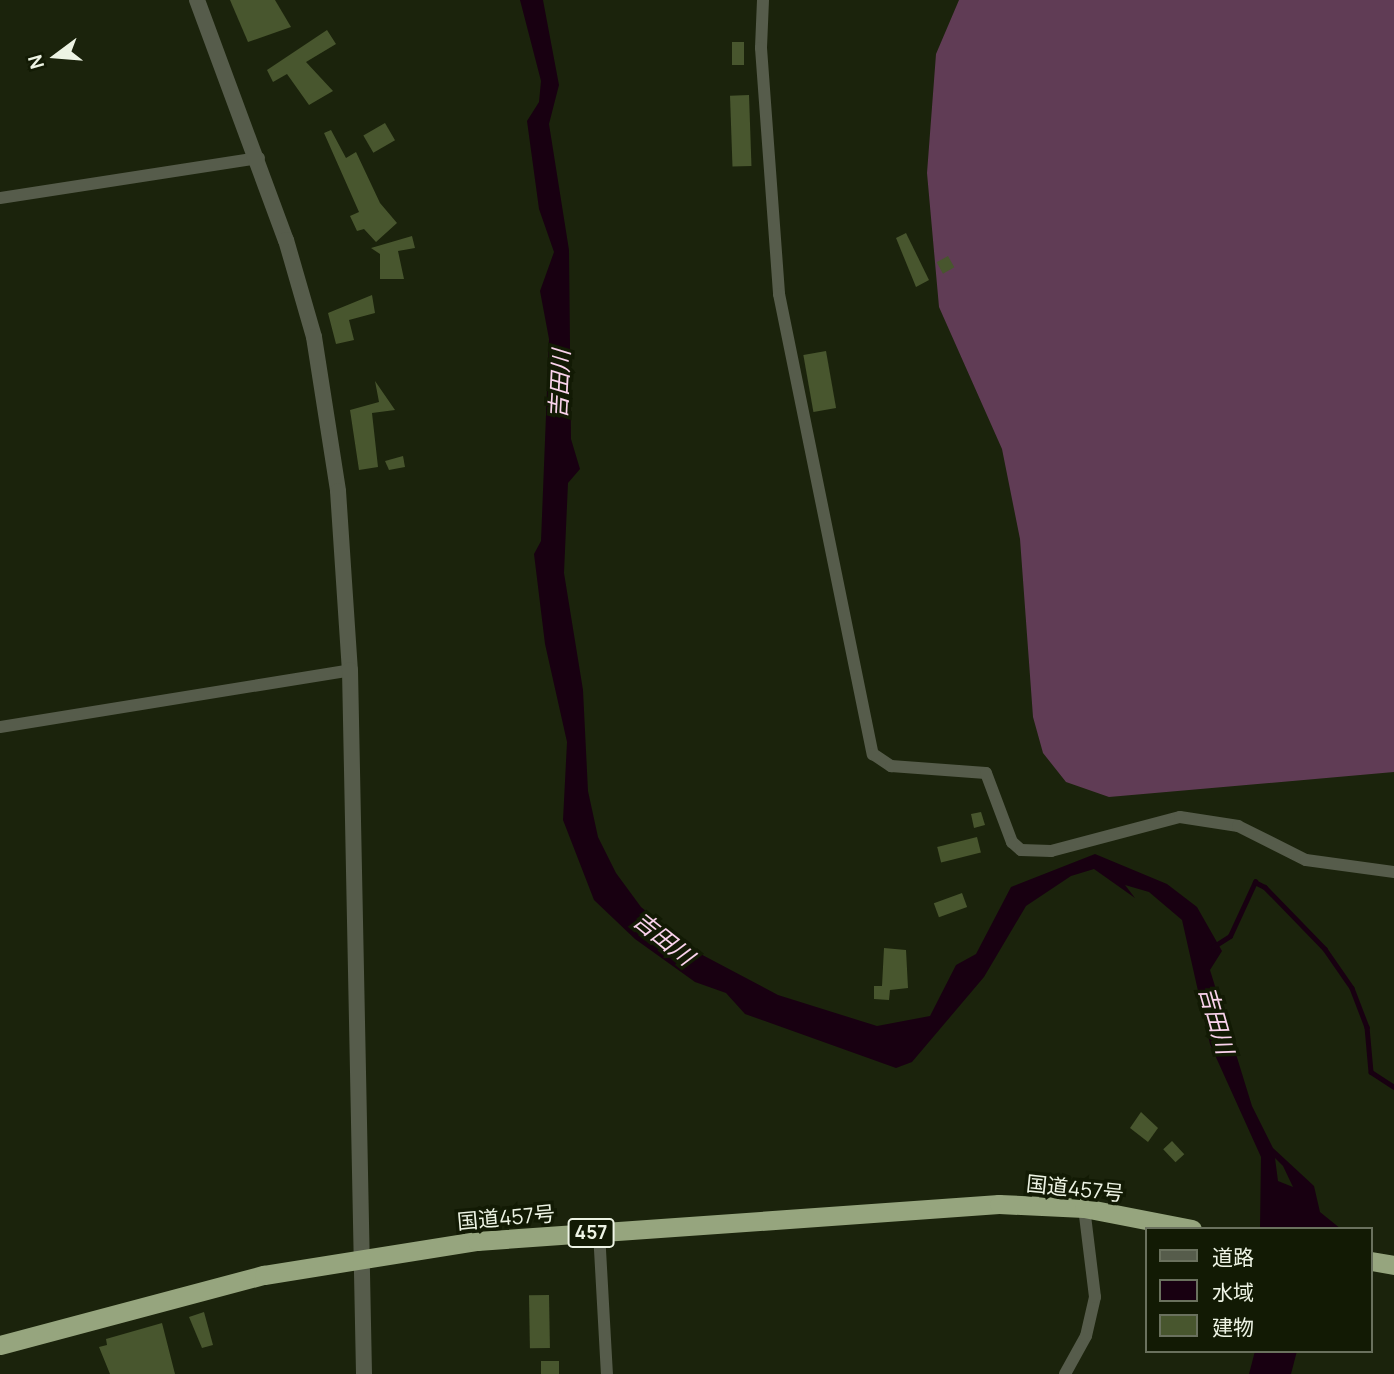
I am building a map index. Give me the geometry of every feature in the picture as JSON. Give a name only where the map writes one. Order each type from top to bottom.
[{"type":"highway","name":"国道457号","points":[[0,1345],[264,1275],[364,1256],[599,1232],[999,1204],[1084,1208],[1182,1227]]},
{"type":"highway","points":[[1373,1261],[1394,1265]]},
{"type":"street","points":[[197,0],[259,158],[314,337],[338,491],[350,670],[364,1256],[364,1374]]},
{"type":"street","points":[[763,0],[761,48],[779,294],[873,754],[891,766],[986,774],[1012,842],[1021,849],[1051,851],[1180,817],[1238,826],[1306,860],[1394,872]]},
{"type":"street","points":[[0,198],[259,158]]},
{"type":"street","points":[[0,727],[350,670]]},
{"type":"street","points":[[1065,1374],[1087,1336],[1095,1297],[1084,1208]]},
{"type":"street","points":[[599,1232],[607,1374]]},
{"type":"shaded area","points":[[959,0],[1394,0],[1394,772],[1109,797],[1066,782],[1043,753],[1033,717],[1020,539],[1002,449],[939,307],[927,173],[936,54]]},
{"type":"water","name":"吉田川","points":[[520,0],[543,0],[559,85],[549,124],[569,250],[571,439],[580,469],[568,483],[564,573],[583,690],[588,791],[598,837],[616,873],[641,907],[693,950],[778,995],[877,1026],[930,1016],[956,965],[976,954],[1011,887],[1095,854],[1167,884],[1197,907],[1222,951],[1210,970],[1252,1106],[1273,1148],[1314,1186],[1320,1212],[1339,1227],[1260,1227],[1261,1157],[1210,1044],[1182,920],[1149,892],[1125,885],[1135,898],[1094,869],[1071,876],[1026,906],[984,977],[912,1062],[896,1068],[745,1014],[726,993],[695,982],[635,939],[594,900],[563,820],[567,742],[545,644],[534,554],[541,541],[549,339],[540,291],[554,252],[539,209],[527,121],[539,102],[541,81]],"holes":[[[1275,1158],[1283,1166],[1293,1187],[1278,1181]]]},
{"type":"water","points":[[1254,1353],[1296,1353],[1291,1374],[1249,1374]]},
{"type":"building","points":[[230,0],[275,0],[291,27],[248,42]]},
{"type":"building","points":[[327,30],[336,44],[306,62],[333,91],[309,105],[287,74],[273,82],[267,70]]},
{"type":"building","points":[[732,42],[744,42],[744,65],[732,65]]},
{"type":"building","points":[[749,95],[751,166],[732,167],[730,96]]},
{"type":"building","points":[[385,123],[395,140],[373,153],[363,136]]},
{"type":"building","points":[[331,130],[346,158],[356,152],[380,203],[397,223],[376,242],[364,229],[357,231],[350,216],[359,212],[324,133]]},
{"type":"building","points":[[906,233],[929,280],[916,287],[896,238]]},
{"type":"building","points":[[412,236],[415,248],[398,251],[404,279],[380,279],[380,254],[371,248]]},
{"type":"building","points":[[948,256],[954,267],[943,274],[937,262]]},
{"type":"building","points":[[372,295],[375,313],[349,320],[354,340],[336,344],[328,313]]},
{"type":"building","points":[[826,351],[836,408],[813,412],[803,355]]},
{"type":"building","points":[[375,381],[395,410],[372,413],[378,467],[359,470],[350,410],[379,402]]},
{"type":"building","points":[[403,456],[405,467],[389,470],[385,461]]},
{"type":"building","points":[[981,812],[985,825],[974,828],[971,814]]},
{"type":"building","points":[[977,837],[981,853],[941,862],[937,847]]},
{"type":"building","points":[[962,893],[967,907],[939,917],[934,903]]},
{"type":"building","points":[[884,948],[906,950],[908,988],[890,990],[889,1000],[874,999],[874,986],[882,986]]},
{"type":"building","points":[[1141,1112],[1158,1128],[1148,1142],[1130,1128]]},
{"type":"building","points":[[1172,1141],[1184,1154],[1175,1162],[1163,1149]]},
{"type":"building","points":[[529,1295],[549,1295],[550,1348],[530,1348]]},
{"type":"building","points":[[204,1312],[213,1345],[202,1348],[189,1317]]},
{"type":"building","points":[[162,1323],[175,1374],[110,1374],[99,1347],[107,1345],[106,1339]]},
{"type":"building","points":[[541,1361],[559,1361],[559,1374],[541,1374]]},
{"type":"waterway","points":[[1213,947],[1230,936],[1255,882],[1265,887],[1325,949],[1352,988],[1367,1027],[1371,1072],[1394,1087]]}]
